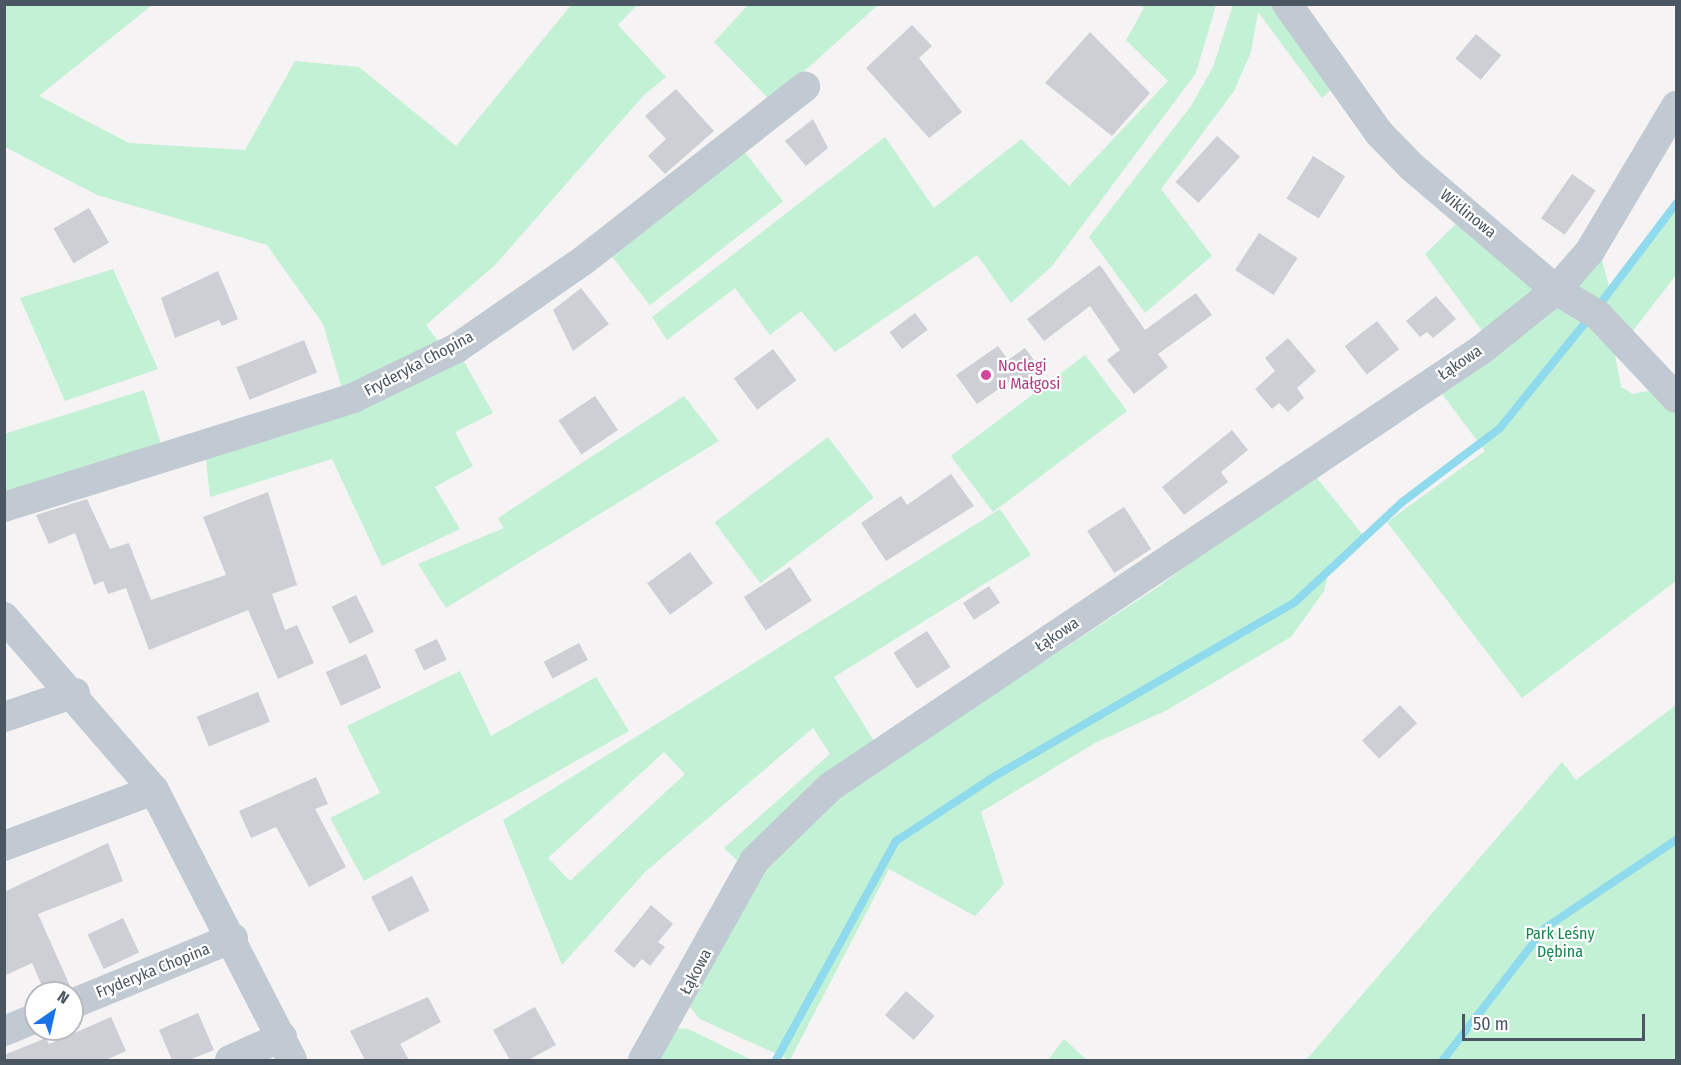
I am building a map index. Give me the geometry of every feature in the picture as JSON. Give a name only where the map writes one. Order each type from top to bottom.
[{"type":"street","name":"Wiklinowa","points":[[1287,4],[1386,141],[1578,303],[1677,398]]},
{"type":"street","name":"Fryderyka Chopina","points":[[4,507],[354,398],[457,348],[584,260],[805,87]]},
{"type":"street","name":"Łąkowa","points":[[643,1060],[755,860],[830,787],[1481,350],[1578,303],[1590,251],[1677,106]]},
{"type":"street","points":[[4,617],[75,693],[154,790],[233,938],[287,1049],[230,1060]]},
{"type":"street","points":[[4,717],[75,693]]},
{"type":"street","points":[[4,846],[154,790]]},
{"type":"street","name":"Fryderyka Chopina","points":[[84,999],[233,938]]},
{"type":"street","points":[[4,1031],[24,1023]]},
{"type":"green space","points":[[4,5],[152,5],[39,96],[129,143],[245,150],[295,61],[359,67],[456,146],[571,5],[637,5],[618,25],[666,77],[644,95],[496,264],[426,325],[443,348],[343,392],[323,324],[267,245],[97,195],[5,147]]},
{"type":"green space","points":[[748,5],[878,5],[771,101],[714,42]]},
{"type":"green space","points":[[1140,5],[1216,5],[1196,73],[1052,266],[1011,303],[977,255],[835,352],[801,311],[770,335],[735,288],[667,340],[652,317],[885,137],[934,208],[1021,139],[1069,186],[1168,81],[1126,40],[1144,8]]},
{"type":"green space","points":[[1233,5],[1279,5],[1334,87],[1322,98],[1258,12],[1251,52],[1234,91],[1161,189],[1212,256],[1145,313],[1089,237],[1191,106],[1213,67]]},
{"type":"green space","points":[[740,146],[783,201],[650,305],[607,250]]},
{"type":"green space","points":[[1676,201],[1676,275],[1632,332],[1576,285],[1599,249],[1609,286]]},
{"type":"green space","points":[[1460,220],[1533,287],[1531,296],[1483,332],[1425,254]]},
{"type":"green space","points":[[113,269],[158,369],[65,401],[20,298]]},
{"type":"green space","points":[[1565,304],[1614,349],[1621,387],[1633,394],[1658,389],[1676,411],[1676,581],[1522,698],[1387,522],[1485,451],[1440,391],[1553,305]]},
{"type":"green space","points":[[1085,355],[1127,411],[993,512],[951,456]]},
{"type":"green space","points":[[462,358],[493,413],[455,432],[473,466],[435,487],[460,529],[382,566],[332,459],[210,497],[205,450]]},
{"type":"green space","points":[[144,390],[163,450],[5,495],[4,434]]},
{"type":"green space","points":[[684,396],[719,441],[446,608],[418,564],[504,528],[498,518]]},
{"type":"green space","points":[[828,437],[874,498],[760,583],[715,522]]},
{"type":"green space","points":[[1312,472],[1367,540],[1331,562],[1324,591],[1291,637],[1167,710],[1095,743],[981,812],[1004,884],[975,916],[889,869],[790,1060],[700,1019],[687,1004],[761,875],[810,814],[1158,587]]},
{"type":"green space","points":[[1000,509],[1031,555],[834,677],[874,741],[742,865],[724,848],[830,754],[813,728],[645,872],[562,965],[503,820]],"holes":[[[664,752],[685,774],[570,881],[548,858]]]},
{"type":"green space","points":[[460,671],[491,736],[596,677],[629,731],[364,881],[330,818],[380,793],[347,726]]},
{"type":"green space","name":"Park Leśny Dębina","points":[[1676,705],[1676,1060],[1306,1060],[1562,762],[1576,780]]},
{"type":"green space","points":[[673,1028],[688,1029],[752,1060],[651,1060]]},
{"type":"green space","points":[[1064,1039],[1087,1060],[1048,1060]]},
{"type":"building","points":[[912,25],[932,46],[919,58],[962,112],[929,138],[866,68]]},
{"type":"building","points":[[1090,32],[1150,93],[1112,136],[1045,83]]},
{"type":"building","points":[[1476,34],[1501,55],[1481,80],[1455,59]]},
{"type":"building","points":[[676,89],[714,131],[665,174],[648,156],[666,139],[645,116]]},
{"type":"building","points":[[813,119],[828,148],[806,166],[785,141]]},
{"type":"building","points":[[1217,136],[1240,157],[1199,203],[1176,182]]},
{"type":"building","points":[[1313,156],[1345,176],[1319,219],[1287,198]]},
{"type":"building","points":[[1572,174],[1596,191],[1565,235],[1541,218]]},
{"type":"building","points":[[89,208],[109,243],[73,263],[53,228]]},
{"type":"building","points":[[1259,233],[1298,258],[1274,295],[1235,270]]},
{"type":"building","points":[[1100,265],[1145,330],[1196,293],[1212,315],[1158,354],[1168,367],[1134,394],[1107,360],[1120,350],[1090,306],[1044,341],[1027,319]]},
{"type":"building","points":[[218,271],[238,319],[222,326],[219,320],[175,338],[161,298]]},
{"type":"building","points":[[581,288],[609,324],[573,351],[553,310]]},
{"type":"building","points":[[1436,296],[1456,319],[1433,338],[1427,332],[1420,337],[1406,321]]},
{"type":"building","points":[[915,313],[928,330],[902,349],[889,332]]},
{"type":"building","points":[[1377,321],[1399,349],[1367,375],[1345,346]]},
{"type":"building","points":[[1288,338],[1316,371],[1297,388],[1304,398],[1288,412],[1279,403],[1272,409],[1255,389],[1275,371],[1265,358]]},
{"type":"building","points":[[304,340],[317,372],[249,400],[236,367]]},
{"type":"building","points":[[998,346],[1008,360],[1025,348],[1041,370],[1023,382],[1019,375],[977,404],[956,375]]},
{"type":"building","points":[[773,349],[796,380],[757,410],[734,378]]},
{"type":"building","points":[[595,396],[618,430],[581,455],[559,421]]},
{"type":"building","points":[[1232,430],[1248,450],[1221,472],[1228,482],[1184,515],[1162,487]]},
{"type":"building","points":[[951,474],[974,506],[886,561],[861,523],[901,496],[907,505]]},
{"type":"building","points":[[268,492],[297,585],[272,594],[285,630],[297,625],[314,663],[278,679],[248,610],[149,650],[126,588],[108,594],[103,581],[94,585],[75,533],[49,544],[36,515],[87,499],[110,549],[129,543],[151,600],[226,575],[203,517]]},
{"type":"building","points":[[1124,507],[1151,549],[1114,573],[1087,531]]},
{"type":"building","points":[[690,552],[713,584],[670,615],[647,583]]},
{"type":"building","points":[[790,567],[812,601],[766,631],[744,597]]},
{"type":"building","points":[[989,586],[1000,603],[974,620],[963,603]]},
{"type":"building","points":[[356,595],[374,632],[350,644],[332,607]]},
{"type":"building","points":[[927,631],[950,667],[917,689],[893,653]]},
{"type":"building","points":[[437,639],[447,660],[424,670],[414,650]]},
{"type":"building","points":[[579,643],[588,660],[553,679],[544,662]]},
{"type":"building","points":[[366,654],[381,688],[341,706],[326,672]]},
{"type":"building","points":[[258,692],[270,722],[209,746],[197,717]]},
{"type":"building","points":[[1400,705],[1417,723],[1379,759],[1362,740]]},
{"type":"building","points":[[316,777],[328,804],[315,809],[346,867],[309,887],[276,827],[251,838],[239,811]]},
{"type":"building","points":[[108,843],[123,881],[38,914],[68,981],[40,981],[32,963],[4,976],[4,892]]},
{"type":"building","points":[[412,876],[430,911],[389,932],[371,897]]},
{"type":"building","points":[[651,905],[673,924],[658,942],[665,947],[650,966],[642,959],[634,968],[614,951]]},
{"type":"building","points":[[123,918],[139,952],[104,969],[88,934]]},
{"type":"building","points":[[906,991],[935,1016],[914,1040],[885,1015]]},
{"type":"building","points":[[428,997],[441,1022],[400,1044],[409,1060],[365,1060],[350,1031]]},
{"type":"building","points":[[535,1007],[556,1045],[528,1060],[510,1060],[493,1030]]},
{"type":"building","points":[[198,1013],[214,1050],[189,1060],[172,1060],[159,1030]]},
{"type":"building","points":[[111,1017],[126,1051],[106,1060],[4,1060],[4,1055],[39,1041],[48,1041],[49,1044],[56,1041],[84,1041],[84,1029]]},
{"type":"waterway","points":[[1597,308],[1676,204]]},
{"type":"waterway","points":[[776,1060],[896,841],[995,776],[1295,602],[1401,503],[1500,428],[1590,317]]},
{"type":"waterway","points":[[1443,1060],[1545,928],[1676,840]]},
{"type":"place","name":"Noclegi u Małgosi","points":[[986,375]]}]
